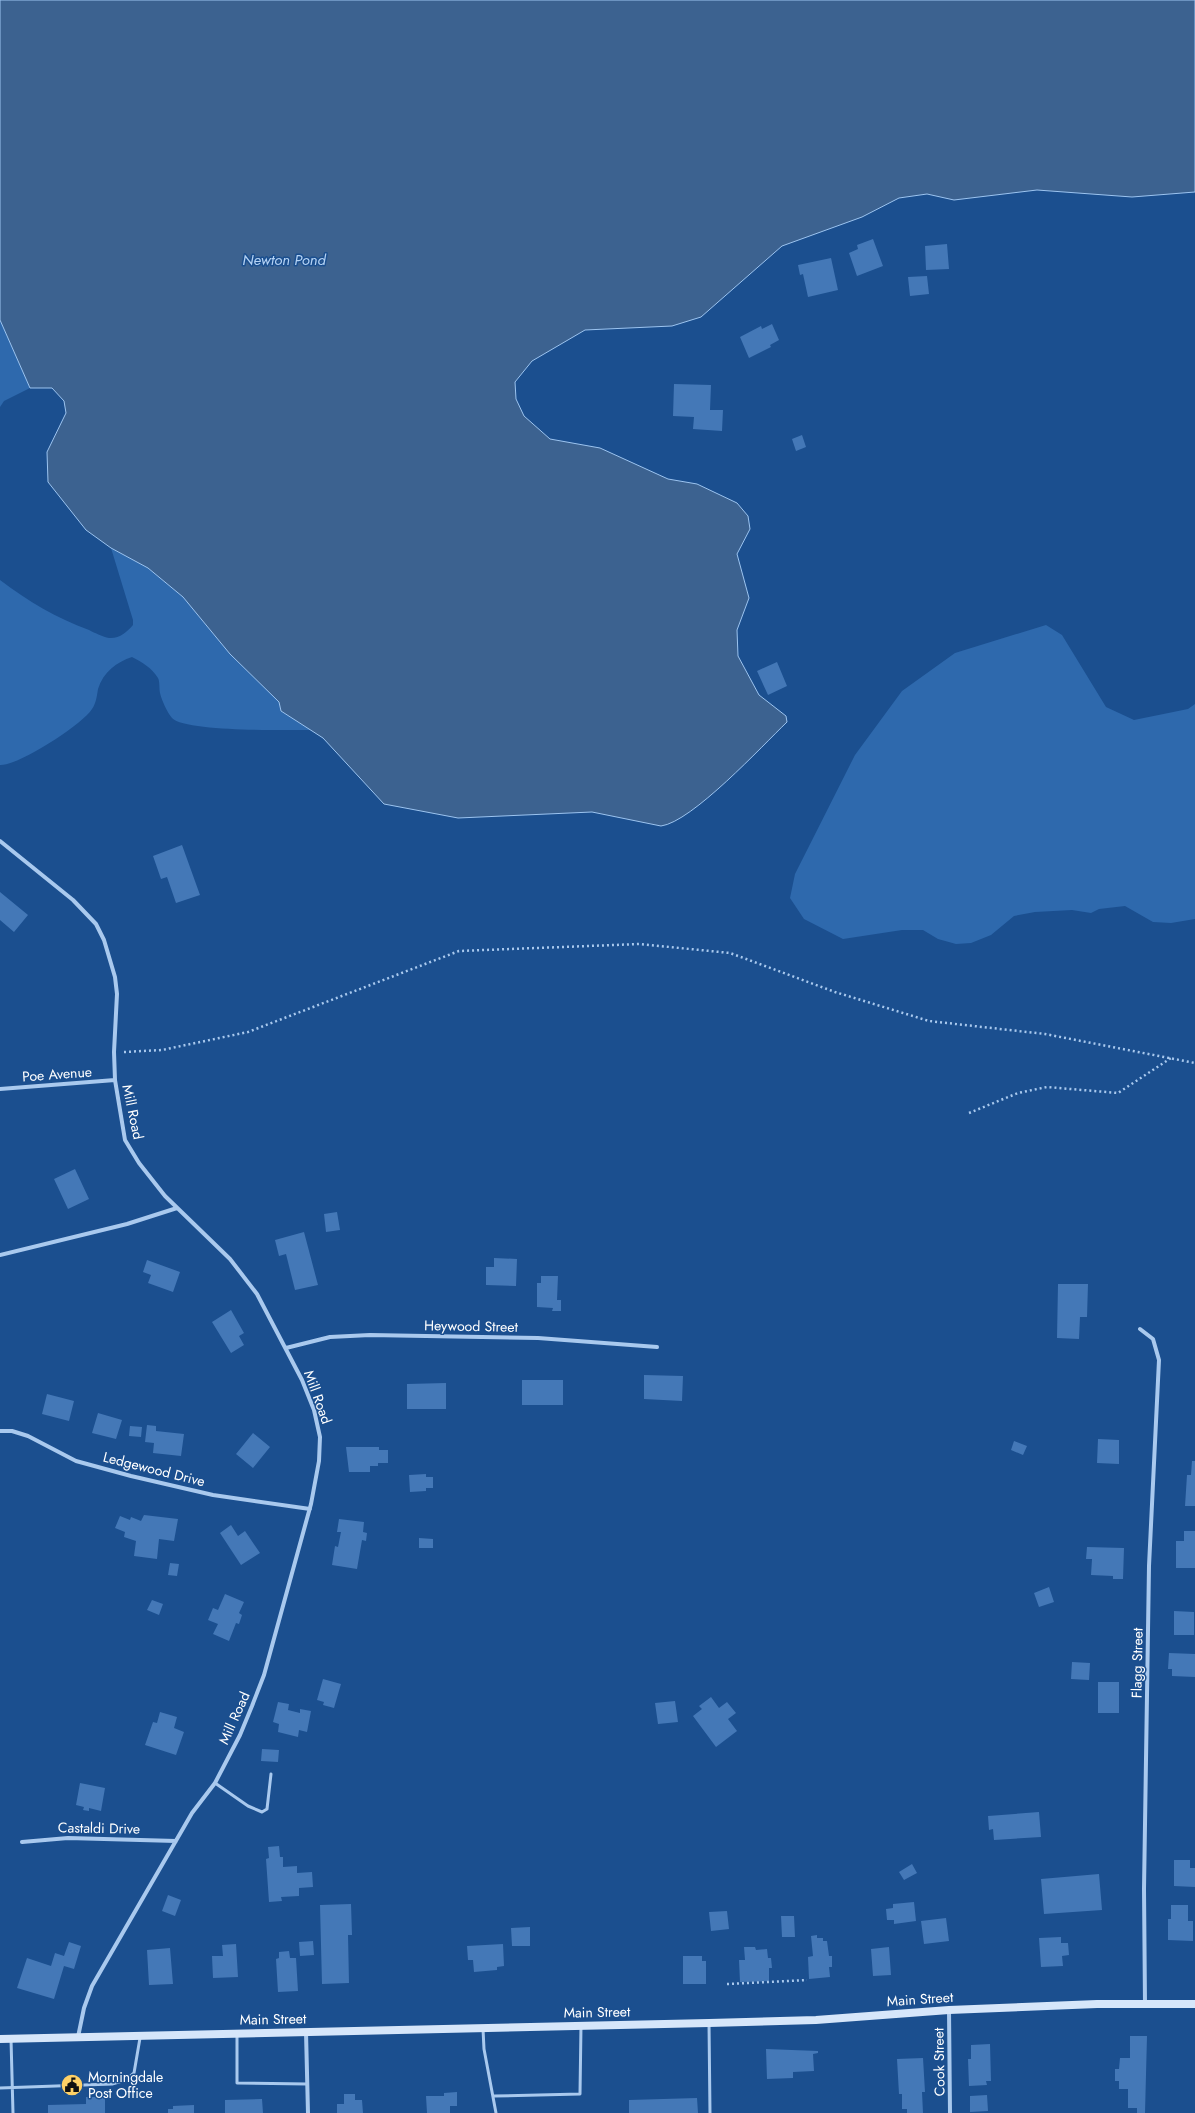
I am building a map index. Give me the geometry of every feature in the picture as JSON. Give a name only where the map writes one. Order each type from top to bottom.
[{"type":"main road","name":"Main Street","points":[[0,2039],[10,2037],[78,2038],[816,2020],[949,2010],[1145,2004],[1195,2004]]},
{"type":"street","name":"Mill Road","points":[[0,840],[73,900],[96,924],[104,940],[115,977],[117,994],[114,1052],[115,1080],[125,1140],[139,1164],[177,1208],[230,1259],[257,1294],[286,1348],[314,1410],[320,1437],[319,1460],[310,1509],[264,1675],[240,1735],[214,1783],[192,1813],[92,1986],[84,2008],[78,2038]]},
{"type":"street","name":"Poe Avenue","points":[[0,1090],[115,1080]]},
{"type":"street","points":[[0,1255],[126,1224],[177,1208]]},
{"type":"street","name":"Flagg Street","points":[[1140,1329],[1153,1339],[1159,1360],[1149,1566],[1144,1889],[1145,2004]]},
{"type":"street","name":"Heywood Street","points":[[286,1348],[330,1337],[370,1335],[538,1338],[657,1347]]},
{"type":"street","name":"Ledgewood Drive","points":[[0,1431],[12,1431],[28,1436],[76,1461],[131,1476],[213,1495],[310,1509]]},
{"type":"street","name":"Castaldi Drive","points":[[22,1842],[68,1838],[176,1841]]},
{"type":"street","name":"Cook Street","points":[[949,2010],[950,2113]]},
{"type":"street","points":[[306,2032],[308,2113]]},
{"type":"lane","points":[[214,1783],[248,1806],[262,1812],[267,1809],[271,1774]]},
{"type":"lane","points":[[708,2023],[710,2113]]},
{"type":"lane","points":[[494,2096],[580,2094],[581,2025]]},
{"type":"lane","points":[[483,2028],[484,2049],[496,2113]]},
{"type":"lane","points":[[237,2033],[237,2083],[307,2084]]},
{"type":"lane","points":[[0,2088],[112,2084],[126,2080],[134,2073],[140,2036]]},
{"type":"lane","points":[[10,2037],[14,2113]]},
{"type":"path","points":[[114,1052],[162,1050],[248,1032],[459,951],[640,944],[730,953],[835,992],[929,1021],[1045,1034],[1195,1063]]},
{"type":"path","points":[[969,1113],[1018,1094],[1046,1086],[1118,1093],[1171,1058]]},
{"type":"path","points":[[727,1984],[807,1980]]},
{"type":"shaded area","points":[[0,320],[30,388],[4,401],[0,407]]},
{"type":"shaded area","points":[[111,548],[148,568],[183,597],[230,654],[279,702],[281,711],[311,730],[216,728],[181,723],[172,718],[163,703],[159,680],[156,674],[132,657],[111,668],[100,683],[93,707],[76,725],[21,759],[9,764],[0,765],[0,580],[32,602],[65,620],[104,637],[113,638],[131,628],[133,625],[133,620]]},
{"type":"shaded area","points":[[1046,625],[1062,635],[1106,707],[1134,720],[1188,709],[1195,704],[1195,919],[1171,923],[1153,922],[1125,906],[1099,909],[1091,913],[1072,910],[1035,912],[1014,916],[991,935],[971,943],[956,944],[938,939],[923,930],[902,930],[843,939],[804,919],[790,898],[795,874],[855,755],[902,691],[955,653]]},
{"type":"water","name":"Newton Pond","points":[[0,0],[1195,0],[1195,192],[1132,197],[1037,190],[954,200],[927,194],[899,198],[862,217],[782,246],[701,317],[672,326],[585,330],[532,361],[515,382],[516,399],[524,416],[550,439],[600,448],[668,479],[697,484],[737,503],[748,516],[750,529],[737,554],[749,598],[737,630],[738,656],[759,695],[786,716],[787,722],[708,798],[674,821],[661,826],[592,812],[458,818],[384,804],[323,738],[281,711],[279,702],[230,654],[183,597],[148,568],[111,548],[86,530],[48,482],[47,452],[66,413],[64,401],[52,388],[30,388],[0,320]]},
{"type":"building","points":[[873,239],[883,266],[857,276],[849,253],[858,249],[857,245]]},
{"type":"building","points":[[947,244],[949,269],[926,270],[925,246]]},
{"type":"building","points":[[831,258],[838,290],[808,297],[803,274],[800,275],[798,265]]},
{"type":"building","points":[[927,276],[929,294],[910,296],[908,277]]},
{"type":"building","points":[[772,324],[779,340],[770,345],[771,347],[749,358],[740,337],[761,326],[762,329]]},
{"type":"building","points":[[674,384],[711,385],[710,410],[723,410],[722,431],[693,429],[694,417],[673,416]]},
{"type":"building","points":[[802,435],[806,447],[796,451],[792,439]]},
{"type":"building","points":[[777,662],[787,686],[768,695],[757,671]]},
{"type":"building","points":[[182,845],[200,895],[176,903],[167,877],[161,879],[153,856]]},
{"type":"building","points":[[0,892],[28,915],[14,932],[0,920]]},
{"type":"building","points":[[75,1169],[89,1199],[68,1209],[54,1179]]},
{"type":"building","points":[[337,1212],[340,1230],[326,1232],[324,1214]]},
{"type":"building","points":[[304,1232],[318,1285],[295,1290],[286,1254],[279,1256],[275,1240]]},
{"type":"building","points":[[494,1258],[517,1259],[516,1286],[486,1285],[486,1267],[494,1267]]},
{"type":"building","points":[[147,1260],[180,1272],[173,1292],[148,1283],[151,1275],[143,1272]]},
{"type":"building","points":[[541,1276],[558,1276],[557,1300],[561,1300],[561,1311],[552,1311],[553,1308],[537,1307],[537,1283],[541,1283]]},
{"type":"building","points":[[1058,1284],[1088,1284],[1087,1317],[1080,1317],[1079,1339],[1057,1338]]},
{"type":"building","points":[[231,1310],[244,1333],[239,1336],[244,1345],[231,1353],[212,1322]]},
{"type":"building","points":[[644,1375],[683,1376],[682,1401],[644,1399]]},
{"type":"building","points":[[522,1380],[563,1380],[563,1405],[522,1405]]},
{"type":"building","points":[[446,1383],[446,1409],[407,1409],[407,1384]]},
{"type":"building","points":[[47,1394],[74,1401],[69,1421],[42,1414]]},
{"type":"building","points":[[98,1413],[122,1420],[116,1439],[92,1433]]},
{"type":"building","points":[[147,1425],[156,1426],[156,1431],[184,1434],[181,1456],[153,1453],[154,1443],[145,1442]]},
{"type":"building","points":[[130,1426],[142,1427],[141,1437],[129,1436]]},
{"type":"building","points":[[253,1433],[270,1447],[253,1468],[236,1454]]},
{"type":"building","points":[[1098,1439],[1119,1440],[1119,1464],[1097,1463]]},
{"type":"building","points":[[1014,1441],[1027,1446],[1023,1455],[1011,1450]]},
{"type":"building","points":[[346,1447],[379,1447],[379,1450],[388,1450],[388,1463],[378,1463],[378,1466],[370,1466],[370,1472],[349,1472]]},
{"type":"building","points":[[1192,1461],[1195,1461],[1195,1506],[1185,1506],[1187,1475],[1191,1475]]},
{"type":"building","points":[[426,1474],[426,1477],[433,1477],[433,1488],[426,1488],[426,1491],[410,1492],[409,1475]]},
{"type":"building","points":[[144,1515],[178,1519],[174,1541],[159,1539],[157,1559],[134,1556],[136,1541],[124,1537],[125,1532],[115,1528],[120,1516],[130,1520],[131,1517],[141,1521]]},
{"type":"building","points":[[339,1519],[364,1522],[363,1532],[367,1533],[366,1541],[362,1540],[357,1569],[332,1565],[335,1546],[338,1547],[341,1532],[337,1532]]},
{"type":"building","points":[[231,1525],[238,1536],[245,1531],[260,1553],[241,1565],[220,1533]]},
{"type":"building","points":[[1184,1531],[1195,1531],[1195,1568],[1176,1568],[1176,1541],[1184,1541]]},
{"type":"building","points":[[419,1538],[433,1539],[433,1548],[419,1548]]},
{"type":"building","points":[[1087,1547],[1124,1548],[1123,1579],[1113,1579],[1113,1576],[1091,1575],[1092,1559],[1086,1559]]},
{"type":"building","points":[[170,1563],[179,1564],[177,1576],[168,1575]]},
{"type":"building","points":[[1049,1587],[1054,1602],[1039,1607],[1034,1593]]},
{"type":"building","points":[[225,1594],[244,1602],[239,1613],[242,1615],[239,1624],[236,1623],[229,1641],[213,1634],[218,1624],[208,1620],[213,1608],[218,1610]]},
{"type":"building","points":[[152,1600],[163,1604],[159,1615],[147,1610]]},
{"type":"building","points":[[1174,1611],[1194,1612],[1194,1635],[1174,1635]]},
{"type":"building","points":[[1169,1653],[1195,1654],[1195,1677],[1172,1676],[1172,1669],[1168,1669]]},
{"type":"building","points":[[1072,1662],[1090,1663],[1089,1680],[1071,1679]]},
{"type":"building","points":[[323,1679],[341,1684],[334,1708],[323,1705],[324,1702],[317,1700]]},
{"type":"building","points":[[1098,1682],[1119,1682],[1119,1713],[1098,1713]]},
{"type":"building","points":[[711,1697],[719,1708],[727,1702],[736,1713],[728,1719],[737,1731],[716,1747],[693,1716],[702,1709],[699,1706]]},
{"type":"building","points":[[675,1701],[678,1722],[658,1724],[655,1703]]},
{"type":"building","points":[[278,1702],[289,1704],[288,1710],[300,1713],[300,1709],[311,1711],[307,1732],[299,1730],[298,1737],[278,1732],[279,1724],[273,1722]]},
{"type":"building","points":[[160,1712],[177,1717],[174,1728],[184,1732],[176,1755],[145,1745],[153,1722],[157,1723]]},
{"type":"building","points":[[262,1749],[279,1750],[278,1762],[261,1761]]},
{"type":"building","points":[[80,1783],[105,1788],[101,1811],[89,1808],[89,1811],[83,1810],[84,1807],[76,1805]]},
{"type":"building","points":[[1039,1812],[1041,1837],[994,1840],[993,1829],[989,1830],[988,1816]]},
{"type":"building","points":[[279,1846],[280,1857],[283,1857],[283,1867],[297,1866],[297,1873],[312,1872],[313,1887],[299,1888],[299,1896],[281,1897],[282,1901],[269,1902],[266,1859],[269,1858],[268,1847]]},
{"type":"building","points":[[1174,1860],[1190,1860],[1190,1868],[1195,1868],[1195,1887],[1174,1886]]},
{"type":"building","points":[[912,1864],[917,1873],[904,1880],[899,1872]]},
{"type":"building","points":[[1099,1874],[1102,1910],[1044,1914],[1041,1879]]},
{"type":"building","points":[[168,1895],[181,1900],[175,1916],[162,1911]]},
{"type":"building","points":[[914,1902],[916,1921],[894,1924],[894,1920],[887,1920],[886,1909],[893,1908],[893,1904]]},
{"type":"building","points":[[351,1904],[352,1935],[348,1935],[349,1983],[322,1984],[320,1905]]},
{"type":"building","points":[[1171,1905],[1188,1905],[1188,1921],[1193,1921],[1193,1941],[1168,1940],[1168,1919],[1171,1919]]},
{"type":"building","points":[[727,1911],[729,1929],[711,1931],[709,1912]]},
{"type":"building","points":[[781,1916],[794,1916],[795,1937],[782,1937]]},
{"type":"building","points":[[946,1918],[949,1941],[924,1944],[921,1921]]},
{"type":"building","points":[[530,1927],[530,1946],[512,1946],[511,1928]]},
{"type":"building","points":[[817,1935],[817,1938],[823,1938],[823,1941],[827,1941],[829,1956],[832,1956],[832,1967],[829,1967],[830,1977],[809,1979],[808,1957],[813,1956],[811,1936]]},
{"type":"building","points":[[1061,1937],[1061,1943],[1068,1943],[1069,1955],[1062,1956],[1063,1966],[1041,1967],[1039,1938]]},
{"type":"building","points":[[313,1941],[314,1955],[300,1956],[299,1942]]},
{"type":"building","points":[[69,1942],[81,1946],[74,1969],[64,1966],[54,1999],[17,1988],[27,1958],[51,1966],[55,1953],[64,1956]]},
{"type":"building","points":[[236,1944],[238,1977],[213,1978],[212,1956],[223,1956],[222,1945]]},
{"type":"building","points":[[503,1944],[504,1966],[497,1967],[497,1970],[474,1972],[473,1960],[468,1960],[467,1946]]},
{"type":"building","points":[[744,1947],[755,1947],[756,1950],[767,1949],[768,1958],[771,1958],[772,1968],[769,1968],[769,1981],[740,1982],[739,1960],[745,1960]]},
{"type":"building","points":[[889,1947],[891,1975],[873,1976],[871,1949]]},
{"type":"building","points":[[170,1948],[173,1984],[149,1985],[147,1950]]},
{"type":"building","points":[[289,1951],[290,1958],[296,1958],[298,1991],[278,1992],[276,1959],[279,1958],[279,1952]]},
{"type":"building","points":[[683,1956],[702,1956],[702,1961],[706,1961],[706,1984],[683,1984]]},
{"type":"building","points":[[1130,2036],[1147,2036],[1145,2113],[1137,2113],[1137,2108],[1128,2108],[1128,2089],[1119,2089],[1119,2081],[1115,2081],[1115,2069],[1119,2069],[1120,2058],[1130,2058]]},
{"type":"building","points":[[990,2044],[991,2081],[986,2081],[987,2085],[969,2086],[968,2059],[971,2059],[971,2045]]},
{"type":"building","points":[[766,2049],[818,2051],[818,2053],[813,2054],[814,2071],[793,2072],[793,2078],[767,2079]]},
{"type":"building","points":[[923,2058],[925,2092],[922,2092],[923,2113],[907,2113],[907,2109],[902,2109],[902,2094],[899,2094],[897,2059]]},
{"type":"building","points":[[457,2092],[457,2106],[450,2106],[450,2113],[427,2113],[426,2096],[444,2096],[444,2093]]},
{"type":"building","points":[[344,2094],[355,2094],[355,2100],[362,2100],[363,2113],[337,2113],[337,2104],[344,2104]]},
{"type":"building","points":[[987,2095],[988,2111],[970,2112],[970,2096]]},
{"type":"building","points":[[86,2097],[105,2097],[105,2113],[48,2113],[48,2105],[86,2104]]},
{"type":"building","points":[[697,2098],[698,2113],[629,2113],[629,2100]]},
{"type":"building","points":[[262,2099],[263,2113],[225,2113],[225,2100]]},
{"type":"building","points":[[194,2105],[194,2113],[168,2113],[168,2109],[173,2109],[173,2106]]},
{"type":"place","name":"Morningdale Post Office","points":[[72,2085]]}]
